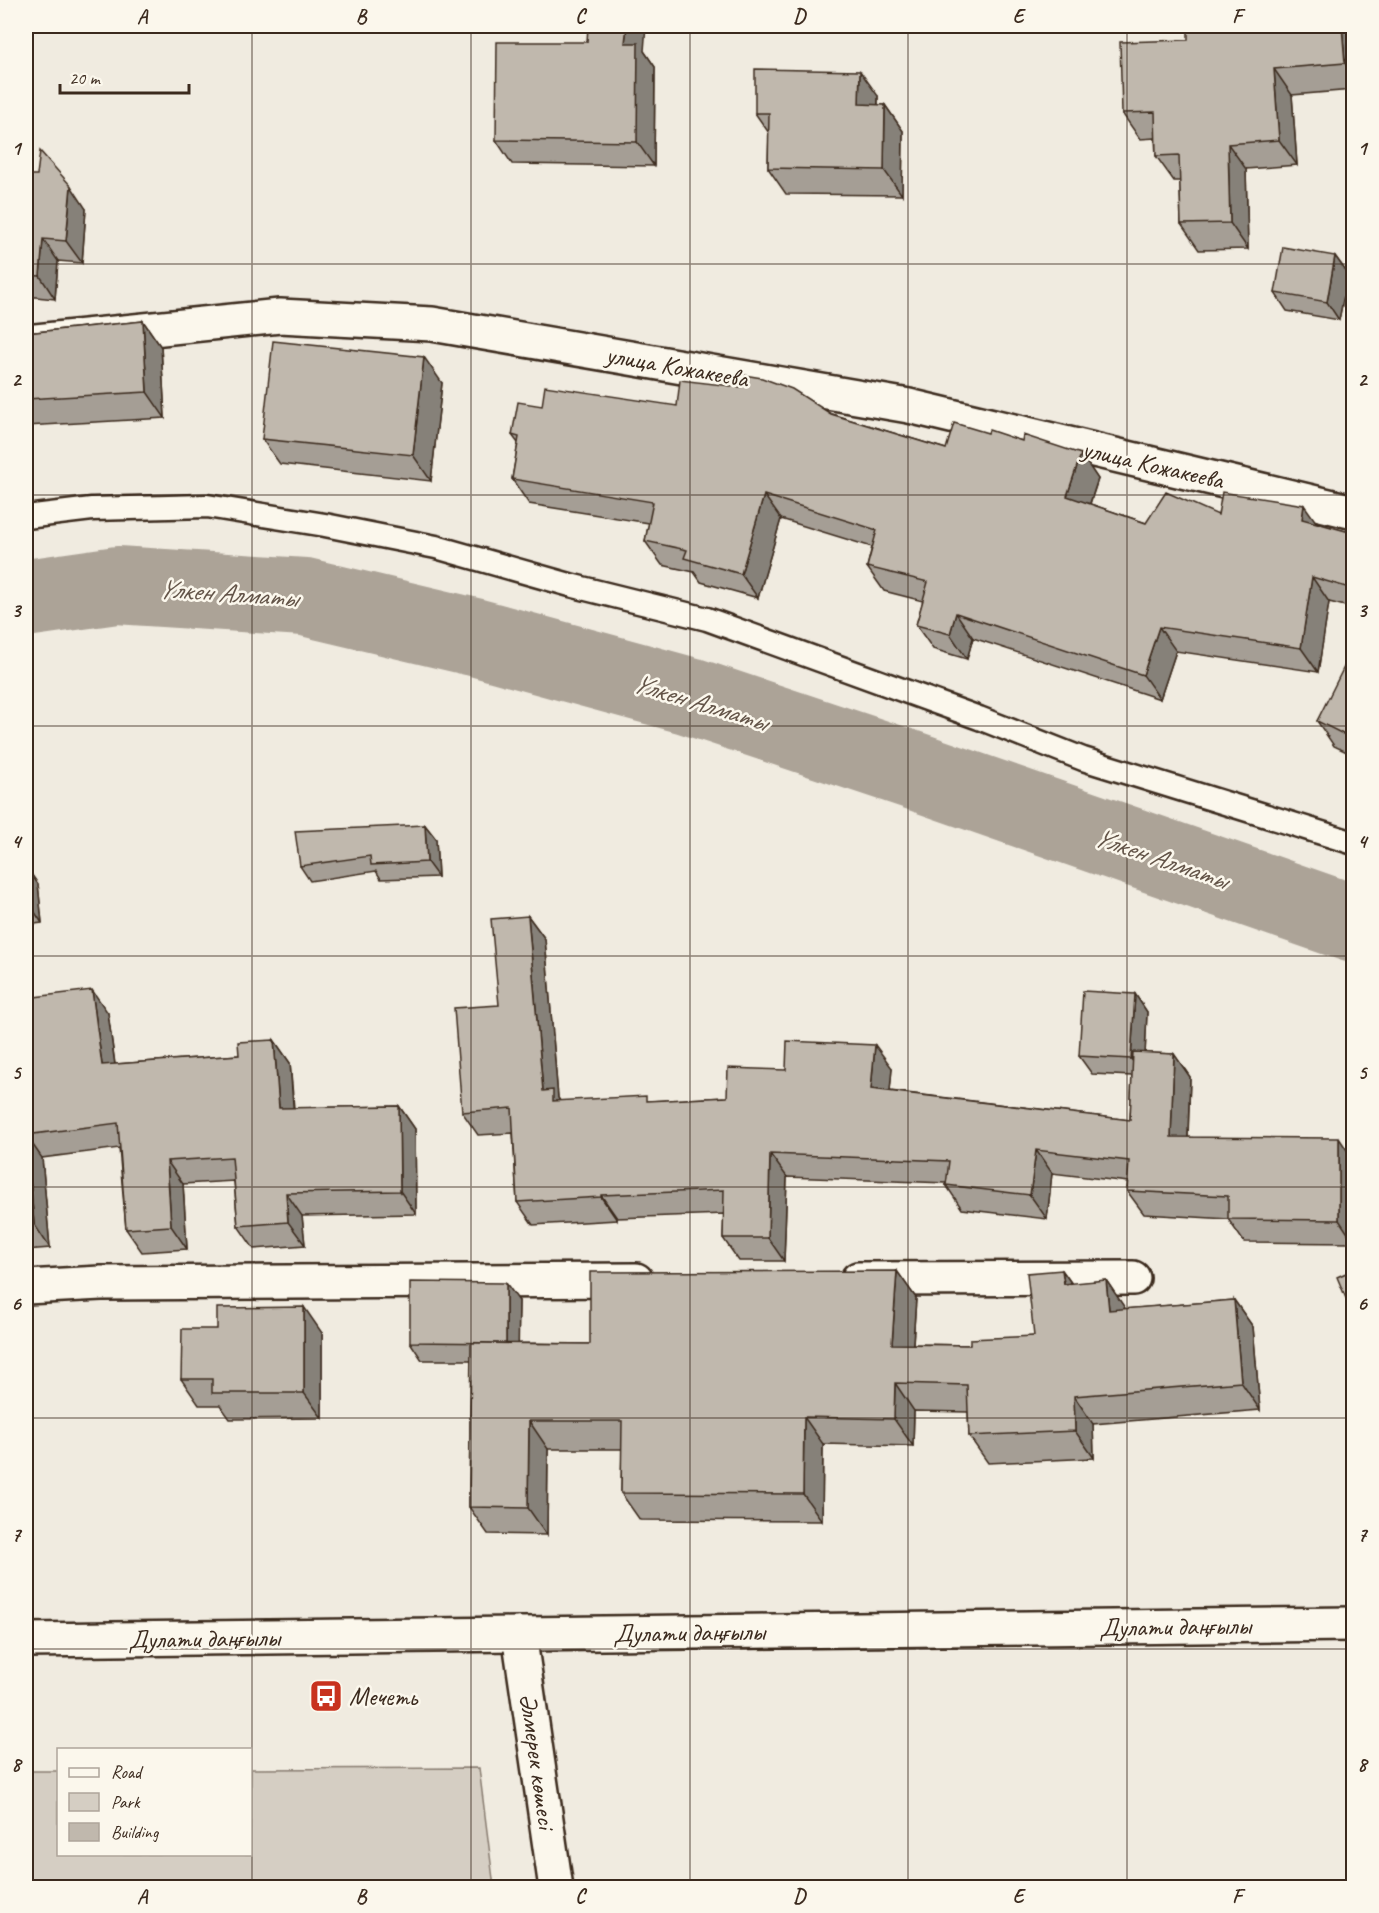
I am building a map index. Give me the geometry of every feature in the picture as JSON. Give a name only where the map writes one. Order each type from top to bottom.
[{"type":"street","name":"улица Кожакеева","points":[[26,342],[280,316],[432,324],[909,406],[1353,512]]},
{"type":"street","points":[[825,1279],[1133,1278]]},
{"type":"street","points":[[26,1287],[101,1282],[671,1280]]},
{"type":"street","name":"Дулати даңғылы","points":[[26,1640],[1353,1624]]},
{"type":"street","name":"Әлмерек көшесі","points":[[519,1634],[556,1887]]},
{"type":"lane","points":[[26,517],[92,509],[207,506],[325,525],[435,547],[570,585],[707,619],[979,718],[1083,759],[1353,843]]},
{"type":"green space","points":[[479,1768],[494,1887],[26,1887],[26,1771],[57,1771],[57,1856],[252,1856],[252,1769]]},
{"type":"building","points":[[588,26],[627,26],[625,43],[638,43],[637,142],[496,140],[497,42],[587,42]]},
{"type":"building","points":[[1188,26],[1342,26],[1345,63],[1274,69],[1279,140],[1228,144],[1230,223],[1181,224],[1179,155],[1156,156],[1155,112],[1122,113],[1120,42],[1188,40]]},
{"type":"building","points":[[755,69],[860,71],[859,104],[885,105],[884,170],[768,168],[769,113],[755,113]]},
{"type":"building","points":[[40,151],[71,186],[66,241],[43,239],[40,276],[26,275],[26,175],[37,175]]},
{"type":"building","points":[[1283,247],[1335,256],[1327,302],[1275,293]]},
{"type":"building","points":[[143,321],[147,392],[26,399],[26,333]]},
{"type":"building","points":[[273,341],[424,357],[413,455],[262,439]]},
{"type":"building","points":[[744,375],[762,378],[792,389],[831,414],[946,449],[954,423],[988,433],[989,430],[1022,441],[1023,435],[1081,454],[1067,496],[1146,523],[1166,492],[1218,515],[1222,492],[1304,505],[1302,519],[1353,533],[1353,589],[1312,577],[1301,648],[1159,627],[1143,675],[956,613],[950,634],[916,625],[928,582],[867,567],[877,530],[764,495],[741,574],[684,558],[687,550],[645,541],[653,502],[512,479],[519,437],[512,435],[518,402],[542,406],[545,386],[677,406],[680,380],[740,387]]},
{"type":"building","points":[[1345,665],[1353,670],[1353,739],[1317,721]]},
{"type":"building","points":[[425,825],[427,862],[371,865],[370,856],[300,866],[295,831]]},
{"type":"building","points":[[26,867],[30,905],[26,906]]},
{"type":"building","points":[[528,916],[543,1091],[553,1090],[553,1101],[646,1096],[646,1101],[727,1097],[728,1068],[786,1070],[787,1041],[875,1045],[871,1089],[1130,1120],[1133,1052],[1174,1054],[1171,1137],[1339,1138],[1339,1220],[1228,1219],[1228,1196],[1127,1191],[1129,1161],[1036,1150],[1030,1195],[946,1185],[949,1161],[770,1154],[768,1238],[723,1238],[724,1190],[601,1195],[601,1197],[517,1202],[512,1108],[462,1112],[454,1008],[499,1005],[491,919]]},
{"type":"building","points":[[92,990],[102,1065],[239,1055],[238,1042],[274,1040],[279,1108],[399,1106],[400,1191],[286,1193],[288,1222],[238,1226],[232,1157],[167,1161],[171,1226],[126,1229],[118,1123],[26,1135],[26,998]]},
{"type":"building","points":[[1083,991],[1135,994],[1131,1059],[1079,1056]]},
{"type":"building","points":[[26,1135],[34,1224],[26,1225]]},
{"type":"building","points":[[1062,1270],[1064,1284],[1106,1280],[1109,1310],[1234,1300],[1241,1382],[1074,1396],[1075,1431],[969,1436],[967,1385],[895,1383],[894,1419],[804,1417],[803,1494],[621,1493],[622,1421],[529,1421],[528,1508],[469,1507],[471,1343],[590,1344],[590,1272],[897,1271],[892,1344],[970,1345],[970,1339],[1034,1336],[1027,1273]]},
{"type":"building","points":[[1353,1270],[1353,1315],[1337,1277]]},
{"type":"building","points":[[410,1282],[506,1283],[506,1343],[410,1342]]},
{"type":"building","points":[[304,1307],[304,1393],[212,1393],[212,1379],[181,1379],[182,1329],[217,1329],[217,1308]]},
{"type":"waterway","name":"Үлкен Алматы","points":[[26,598],[117,585],[305,597],[474,637],[690,696],[912,770],[1354,924]]},
{"type":"place","name":"Мечеть","points":[[326,1696]]}]
